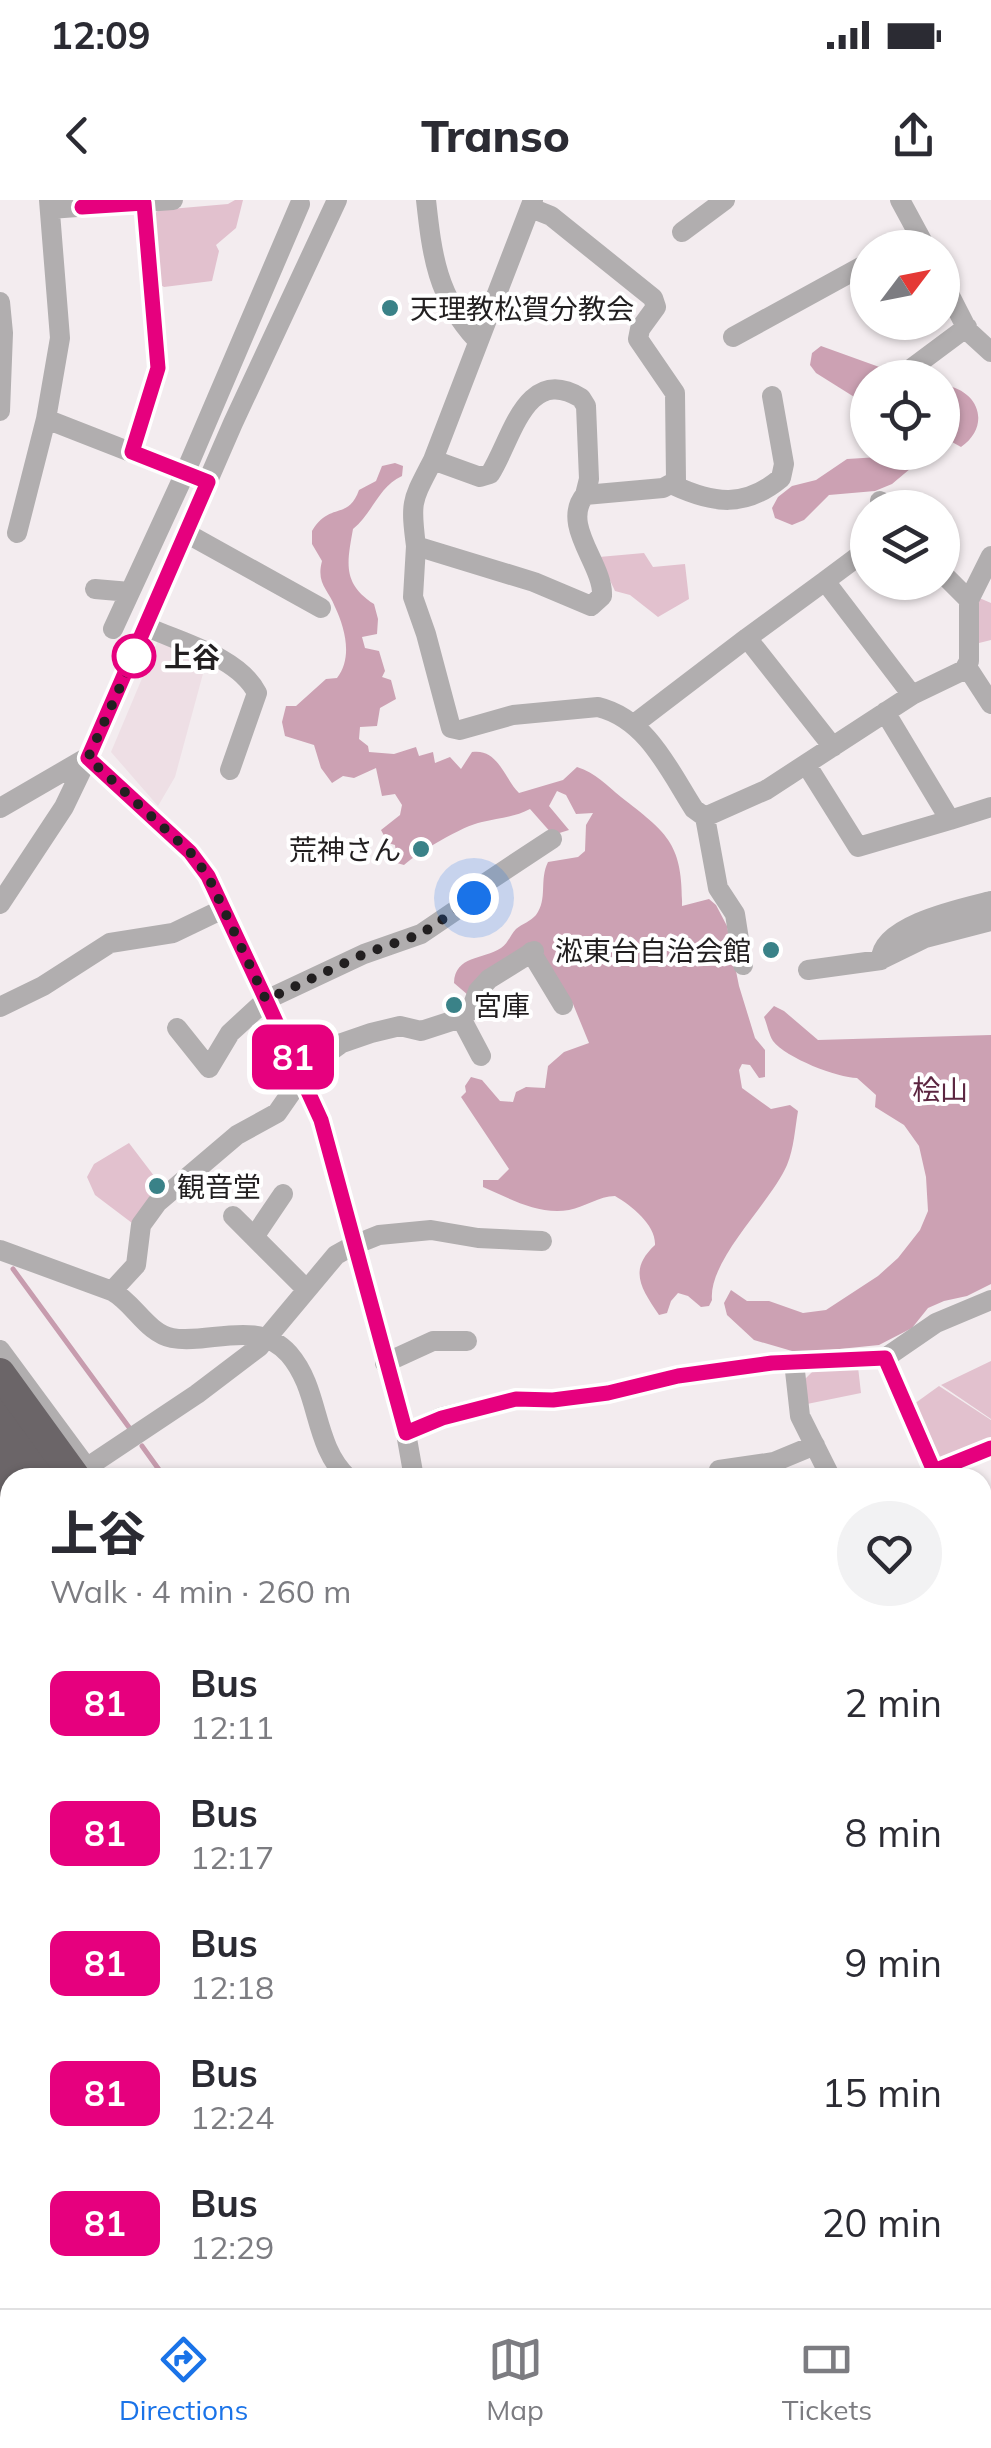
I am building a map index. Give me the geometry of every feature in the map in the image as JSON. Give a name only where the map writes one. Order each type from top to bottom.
[{"type":"highway","points":[[0,1373],[76,1468]]},
{"type":"highway","points":[[0,1408],[43,1468]]},
{"type":"street","points":[[17,533],[46,420],[60,338],[50,205],[173,200]]},
{"type":"street","points":[[0,904],[64,807],[88,758],[337,200]]},
{"type":"street","points":[[426,200],[434,265],[453,308],[477,340]]},
{"type":"street","points":[[682,232],[724,200]]},
{"type":"street","points":[[900,200],[916,230]]},
{"type":"street","points":[[132,452],[158,368],[144,201]]},
{"type":"street","points":[[113,628],[185,473],[300,204]]},
{"type":"street","points":[[673,484],[678,475],[675,393],[637,334],[656,304],[532,204],[433,460],[411,506],[416,546],[412,597],[451,728],[460,730],[531,712],[598,708],[619,714],[657,750],[694,809],[705,817],[718,888],[735,914],[743,965]]},
{"type":"street","points":[[733,337],[850,273]]},
{"type":"street","points":[[0,302],[0,411]]},
{"type":"street","points":[[960,314],[991,352]]},
{"type":"street","points":[[923,360],[967,327]]},
{"type":"street","points":[[416,546],[534,582],[590,606],[602,596],[602,585],[589,558],[577,512],[589,479],[586,406],[581,398],[569,390],[546,389],[536,396],[517,418],[490,474],[480,477],[433,460]]},
{"type":"street","points":[[585,495],[673,484],[709,499],[752,497],[781,478],[784,464],[772,396]]},
{"type":"street","points":[[46,420],[208,482]]},
{"type":"street","points":[[186,532],[321,608]]},
{"type":"street","points":[[991,556],[969,600],[967,667],[991,704]]},
{"type":"street","points":[[633,725],[850,562]]},
{"type":"street","points":[[825,580],[912,695]]},
{"type":"street","points":[[95,589],[130,592]]},
{"type":"street","points":[[960,591],[969,600]]},
{"type":"street","points":[[147,627],[221,660],[251,682],[257,693],[230,770]]},
{"type":"street","points":[[747,638],[833,747]]},
{"type":"street","points":[[705,817],[766,790],[912,695],[967,667]]},
{"type":"street","points":[[885,712],[950,820]]},
{"type":"street","points":[[0,808],[88,758]]},
{"type":"street","points":[[88,758],[190,852],[208,876],[302,1077],[321,1120],[412,1468]]},
{"type":"street","points":[[806,764],[858,847],[991,807]]},
{"type":"street","points":[[177,1028],[208,1068],[230,1033],[266,1000],[364,954],[421,934],[474,898],[487,882],[552,839]]},
{"type":"street","points":[[880,960],[886,944],[917,923],[991,901]]},
{"type":"street","points":[[0,1006],[43,986],[110,943],[173,933],[224,909]]},
{"type":"street","points":[[808,970],[880,960],[925,938],[991,921]]},
{"type":"street","points":[[116,1288],[136,1265],[141,1225],[158,1203],[236,1136],[277,1113],[302,1077],[342,1043],[400,1026],[421,1031],[461,1018],[471,1010],[489,979],[532,952],[562,1004]]},
{"type":"street","points":[[461,1018],[481,1056]]},
{"type":"street","points":[[254,1237],[283,1194]]},
{"type":"street","points":[[233,1216],[306,1289]]},
{"type":"street","points":[[92,1468],[197,1394],[271,1334],[336,1255],[354,1245],[379,1235],[431,1230],[542,1242]]},
{"type":"street","points":[[0,1250],[116,1288],[153,1329],[174,1339],[271,1334],[301,1373],[328,1454],[340,1468]]},
{"type":"street","points":[[406,1433],[442,1418],[516,1399],[553,1400],[608,1393],[678,1376],[794,1362],[885,1358],[936,1323],[989,1307]]},
{"type":"street","points":[[385,1364],[433,1341],[467,1340]]},
{"type":"street","points":[[0,1350],[77,1468]]},
{"type":"street","points":[[885,1358],[932,1468]]},
{"type":"street","points":[[794,1362],[800,1416],[826,1468]]},
{"type":"street","points":[[732,1468],[774,1462],[816,1446]]},
{"type":"street","points":[[948,1468],[991,1448]]},
{"type":"shaded area","points":[[243,200],[236,228],[216,245],[219,251],[212,281],[164,287],[159,284],[154,214],[159,210],[228,204]]},
{"type":"shaded area","points":[[644,553],[653,567],[685,564],[689,599],[658,617],[630,595],[615,591],[599,557]]},
{"type":"shaded area","points":[[977,597],[991,603],[991,640],[975,644]]},
{"type":"shaded area","points":[[159,638],[207,659],[175,777],[158,806],[111,752]]},
{"type":"shaded area","points":[[129,1143],[164,1189],[132,1223],[95,1195],[87,1177],[94,1164]]},
{"type":"shaded area","points":[[991,1361],[991,1419],[941,1385]]},
{"type":"shaded area","points":[[858,1367],[861,1393],[807,1404],[802,1382],[813,1371]]},
{"type":"shaded area","points":[[939,1386],[991,1420],[991,1441],[945,1461],[936,1457],[914,1404]]},
{"type":"green space","points":[[821,346],[860,360],[850,360],[850,394],[816,373],[810,365],[812,353]]},
{"type":"green space","points":[[960,390],[973,401],[978,419],[970,439],[961,447]]},
{"type":"green space","points":[[847,459],[850,470],[909,470],[877,490],[829,495],[804,520],[792,525],[775,518],[772,508],[778,497],[792,486],[816,480]]},
{"type":"green space","points":[[382,466],[403,466],[402,476],[387,487],[353,529],[349,552],[352,580],[374,604],[378,619],[377,634],[362,637],[365,648],[379,651],[385,671],[382,677],[391,680],[396,699],[380,708],[377,726],[360,727],[359,739],[369,752],[394,754],[416,747],[419,756],[433,752],[435,763],[450,757],[461,769],[472,752],[481,752],[494,759],[519,793],[563,780],[577,767],[595,776],[650,820],[675,853],[682,906],[709,899],[727,926],[739,986],[755,1038],[765,1050],[765,1077],[759,1078],[750,1065],[742,1064],[742,1088],[771,1109],[790,1105],[798,1111],[787,1165],[729,1250],[713,1284],[709,1306],[701,1307],[678,1293],[667,1313],[659,1315],[640,1279],[642,1263],[655,1245],[652,1230],[615,1196],[558,1211],[525,1205],[483,1187],[483,1180],[498,1180],[509,1169],[461,1097],[471,1077],[482,1080],[500,1101],[513,1102],[516,1092],[526,1087],[545,1088],[548,1066],[564,1052],[589,1043],[573,1004],[558,991],[542,951],[468,995],[454,983],[459,967],[501,948],[516,929],[536,915],[548,862],[578,857],[585,851],[586,825],[593,813],[576,814],[566,795],[557,791],[549,806],[569,830],[553,835],[530,809],[463,829],[404,865],[397,863],[395,845],[388,843],[381,830],[400,815],[402,805],[395,794],[382,796],[376,768],[354,778],[343,776],[332,783],[321,768],[314,745],[285,736],[282,722],[286,706],[296,706],[326,679],[337,678],[345,661],[344,633],[322,581],[322,561],[312,544],[312,531],[325,516],[350,505],[359,490],[376,481]]},
{"type":"green space","name":"桧山","points":[[774,1006],[818,1040],[991,1035],[991,1284],[928,1308],[912,1328],[879,1345],[792,1351],[754,1340],[727,1315],[724,1303],[731,1290],[747,1301],[769,1301],[803,1313],[826,1310],[898,1258],[920,1230],[928,1211],[919,1146],[904,1125],[875,1107],[876,1095],[857,1078],[813,1066],[780,1047],[772,1039],[764,1017]]},
{"type":"waterway","points":[[13,1269],[131,1430]]},
{"type":"waterway","points":[[142,1446],[158,1468]]},
{"type":"bus line","name":"81","points":[[82,207],[144,203],[158,368],[132,452],[208,482],[88,758],[190,852],[208,876],[321,1120],[406,1433],[442,1418],[516,1399],[553,1400],[608,1393],[678,1376],[772,1363],[885,1358],[933,1468]]},
{"type":"bus line","name":"81","points":[[941,1468],[991,1448]]},
{"type":"place","name":"天理教松賀分教会","points":[[390,308]]},
{"type":"place","name":"上谷","points":[[134,656]]},
{"type":"place","name":"荒神さん","points":[[421,849]]},
{"type":"place","name":"淞東台自治会館","points":[[771,950]]},
{"type":"place","name":"宮庫","points":[[454,1005]]},
{"type":"place","name":"観音堂","points":[[157,1186]]},
{"type":"route","points":[[134,656],[88,758],[190,852],[208,876],[266,1000],[364,954],[421,934],[474,898]]}]
